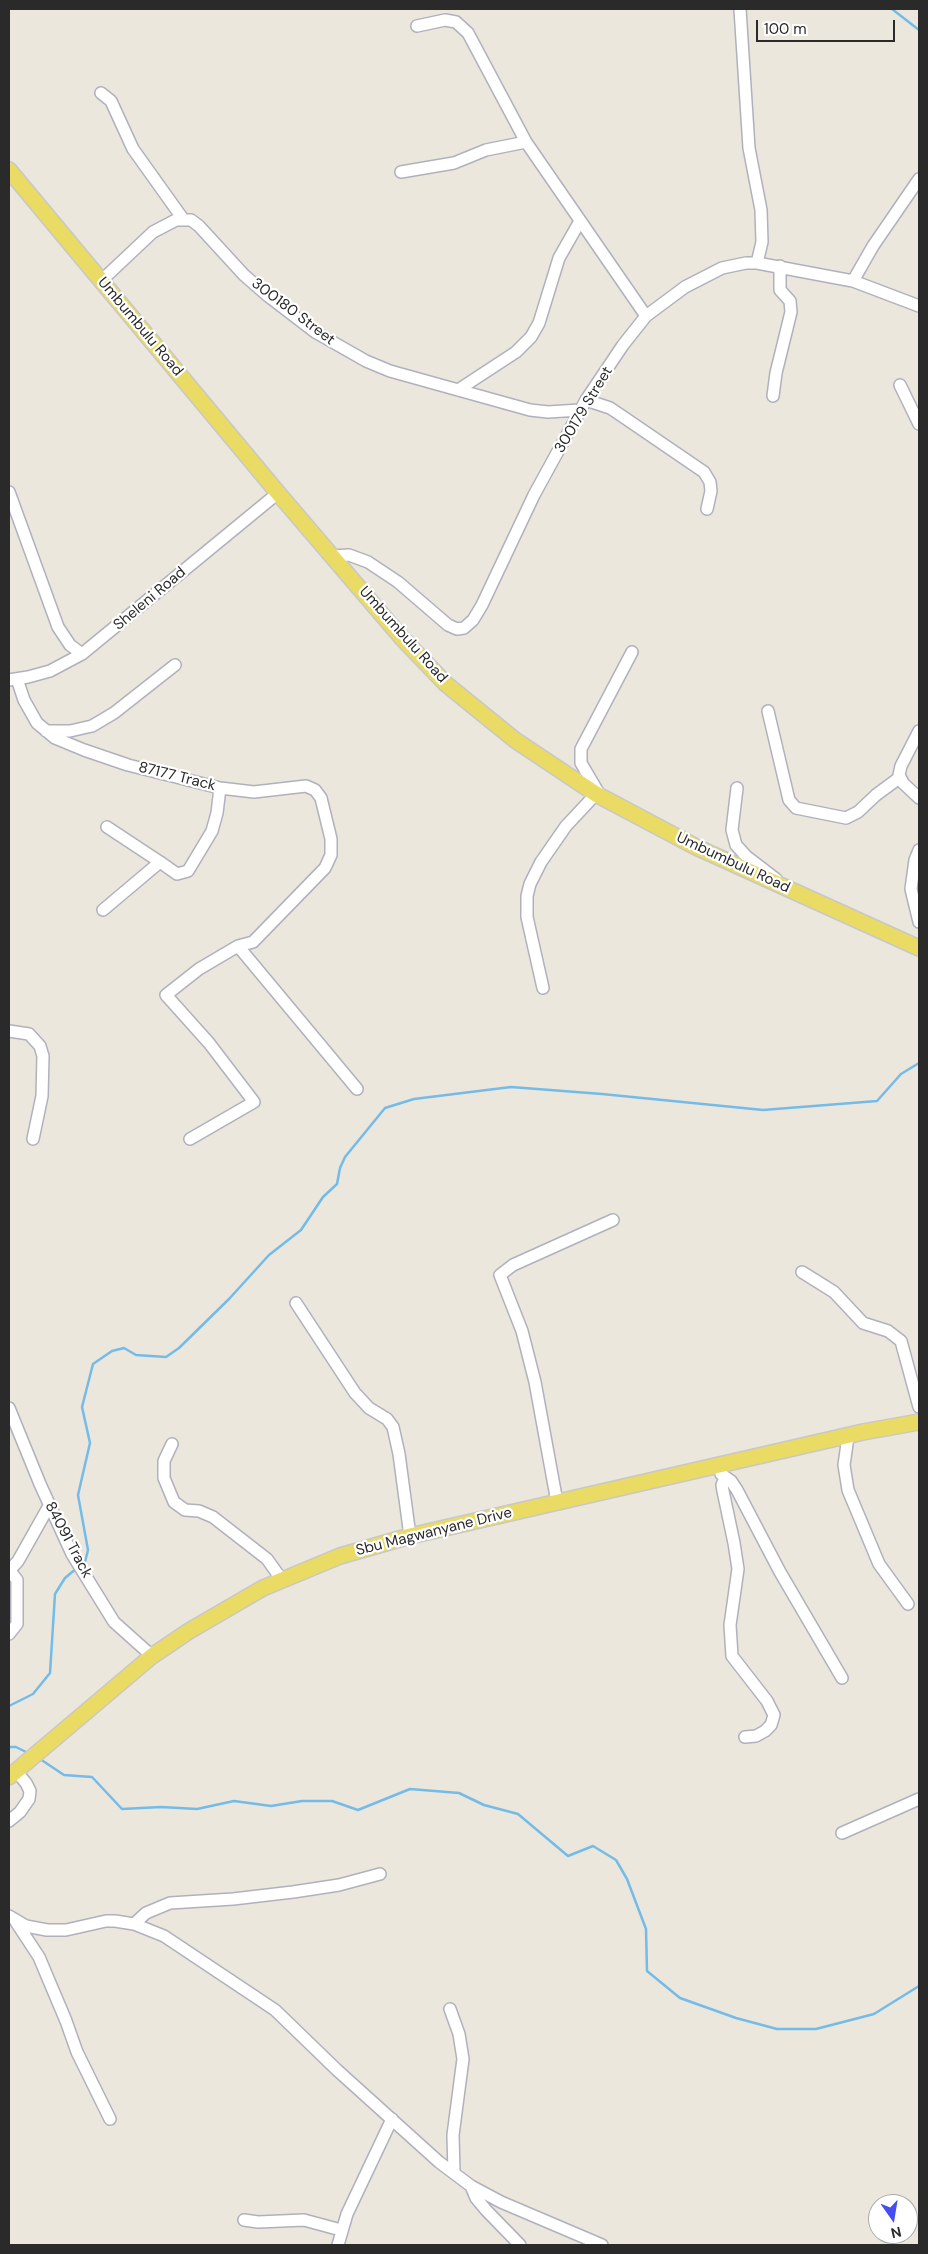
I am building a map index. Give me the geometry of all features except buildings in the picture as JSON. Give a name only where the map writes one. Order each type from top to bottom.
[{"type":"main road","name":"Umbumbulu Road","points":[[9,170],[331,556],[401,637],[446,684],[515,740],[599,796],[652,825],[919,948]]},
{"type":"main road","name":"Sbu Magwanyane Drive","points":[[15,1772],[152,1656],[226,1608],[282,1580],[340,1556],[410,1536],[557,1502],[722,1472],[848,1437],[919,1422]]},
{"type":"street","points":[[740,9],[749,148],[760,210],[762,242],[757,263]]},
{"type":"street","points":[[417,26],[445,20],[456,22],[468,33],[526,142],[646,316]]},
{"type":"street","points":[[101,93],[111,101],[133,149],[183,219],[165,225],[145,238],[101,281]]},
{"type":"street","points":[[401,172],[454,163],[486,150],[526,142]]},
{"type":"street","points":[[853,281],[873,246],[919,178]]},
{"type":"street","name":"300180 Street","points":[[183,219],[191,220],[199,226],[244,275],[268,296],[315,332],[340,348],[390,371],[530,410],[548,412],[583,405]]},
{"type":"street","points":[[458,390],[516,352],[531,337],[539,323],[559,258],[580,221]]},
{"type":"street","name":"300179 Street","points":[[331,556],[349,555],[376,567],[398,582],[452,628],[457,629],[469,625],[482,605],[534,495],[583,405],[646,316],[700,278],[733,265],[757,263],[853,281],[919,306]]},
{"type":"street","points":[[773,396],[776,373],[791,312],[790,301],[780,290],[780,266]]},
{"type":"street","points":[[900,385],[919,424]]},
{"type":"street","points":[[583,405],[610,408],[704,472],[710,482],[711,491],[708,510]]},
{"type":"street","points":[[9,492],[58,627],[67,641],[82,654]]},
{"type":"street","name":"Sheleni Road","points":[[13,679],[50,671],[82,654],[278,493]]},
{"type":"street","points":[[543,988],[527,917],[527,896],[535,873],[566,826],[599,796],[581,763],[581,749],[632,652]]},
{"type":"street","points":[[13,679],[41,727],[70,731],[92,726],[114,713],[175,665]]},
{"type":"street","points":[[768,711],[789,800],[796,808],[846,818],[858,812],[876,795],[899,778],[901,766],[919,731]]},
{"type":"street","name":"87177 Track","points":[[41,727],[55,738],[128,765],[220,788],[266,792],[306,786],[315,790],[321,798],[331,839],[330,855],[325,868],[260,936],[253,942],[238,946]]},
{"type":"street","points":[[899,778],[919,798]]},
{"type":"street","points":[[107,827],[179,874],[185,873],[191,868],[212,831],[217,813],[220,788]]},
{"type":"street","points":[[737,788],[732,830],[736,846],[785,887]]},
{"type":"street","points":[[919,850],[911,889],[919,922]]},
{"type":"street","points":[[103,910],[160,862]]},
{"type":"street","points":[[190,1139],[254,1102],[209,1043],[166,995],[199,969],[238,946],[357,1090]]},
{"type":"street","points":[[9,1031],[28,1034],[40,1046],[43,1056],[42,1096],[33,1139]]},
{"type":"street","points":[[557,1502],[535,1382],[522,1331],[500,1275],[518,1262],[613,1220]]},
{"type":"street","points":[[802,1272],[834,1292],[863,1322],[888,1331],[901,1341],[919,1407]]},
{"type":"street","points":[[296,1303],[355,1393],[369,1408],[387,1419],[393,1427],[399,1454],[410,1536]]},
{"type":"street","name":"84091 Track","points":[[9,1408],[49,1506],[80,1565],[114,1622],[152,1656]]},
{"type":"street","points":[[848,1437],[844,1465],[848,1490],[879,1564],[908,1604]]},
{"type":"street","points":[[172,1444],[164,1461],[164,1478],[174,1502],[185,1510],[213,1517],[267,1559],[282,1580]]},
{"type":"street","points":[[722,1472],[737,1490],[780,1572],[842,1678]]},
{"type":"street","points":[[722,1472],[722,1485],[738,1569],[730,1625],[732,1656],[767,1701],[774,1715],[767,1730],[756,1736],[745,1737]]},
{"type":"street","points":[[9,1634],[17,1624],[17,1580],[9,1571],[18,1561],[49,1506]]},
{"type":"street","points":[[9,1821],[20,1812],[29,1799],[30,1791],[26,1783],[15,1772]]},
{"type":"street","points":[[842,1833],[919,1799]]},
{"type":"street","points":[[134,1924],[146,1913],[170,1903],[233,1899],[293,1892],[339,1885],[380,1874]]},
{"type":"street","points":[[12,1919],[37,1929],[56,1931],[106,1921],[134,1924],[164,1936],[264,2002],[392,2119],[471,2186],[501,2202],[602,2245]]},
{"type":"street","points":[[12,1919],[39,1957],[77,2052],[110,2119]]},
{"type":"street","points":[[450,2009],[459,2034],[463,2059],[453,2135],[454,2173]]},
{"type":"street","points":[[338,2245],[341,2230],[361,2182],[392,2119]]},
{"type":"street","points":[[471,2186],[476,2198],[520,2245]]},
{"type":"street","points":[[244,2220],[258,2222],[304,2220],[341,2230]]},
{"type":"waterway","points":[[892,9],[919,30]]},
{"type":"waterway","points":[[81,1564],[85,1562],[88,1550],[78,1495],[90,1443],[82,1407],[93,1364],[112,1351],[124,1348],[136,1355],[166,1357],[179,1348],[229,1299],[269,1255],[301,1230],[323,1197],[337,1184],[340,1168],[345,1157],[385,1108],[414,1099],[511,1087],[763,1110],[877,1101],[901,1074],[919,1063]]},
{"type":"waterway","points":[[9,1706],[33,1694],[50,1673],[55,1594],[65,1578],[77,1568]]},
{"type":"waterway","points":[[9,1747],[16,1747],[28,1753]]},
{"type":"waterway","points":[[40,1759],[64,1775],[92,1777],[122,1809],[161,1807],[197,1809],[234,1801],[271,1806],[302,1801],[332,1801],[358,1810],[410,1789],[459,1793],[484,1805],[518,1814],[568,1856],[593,1846],[616,1860],[627,1879],[646,1929],[647,1971],[680,1998],[736,2018],[777,2029],[816,2029],[874,2014],[919,1986]]}]
